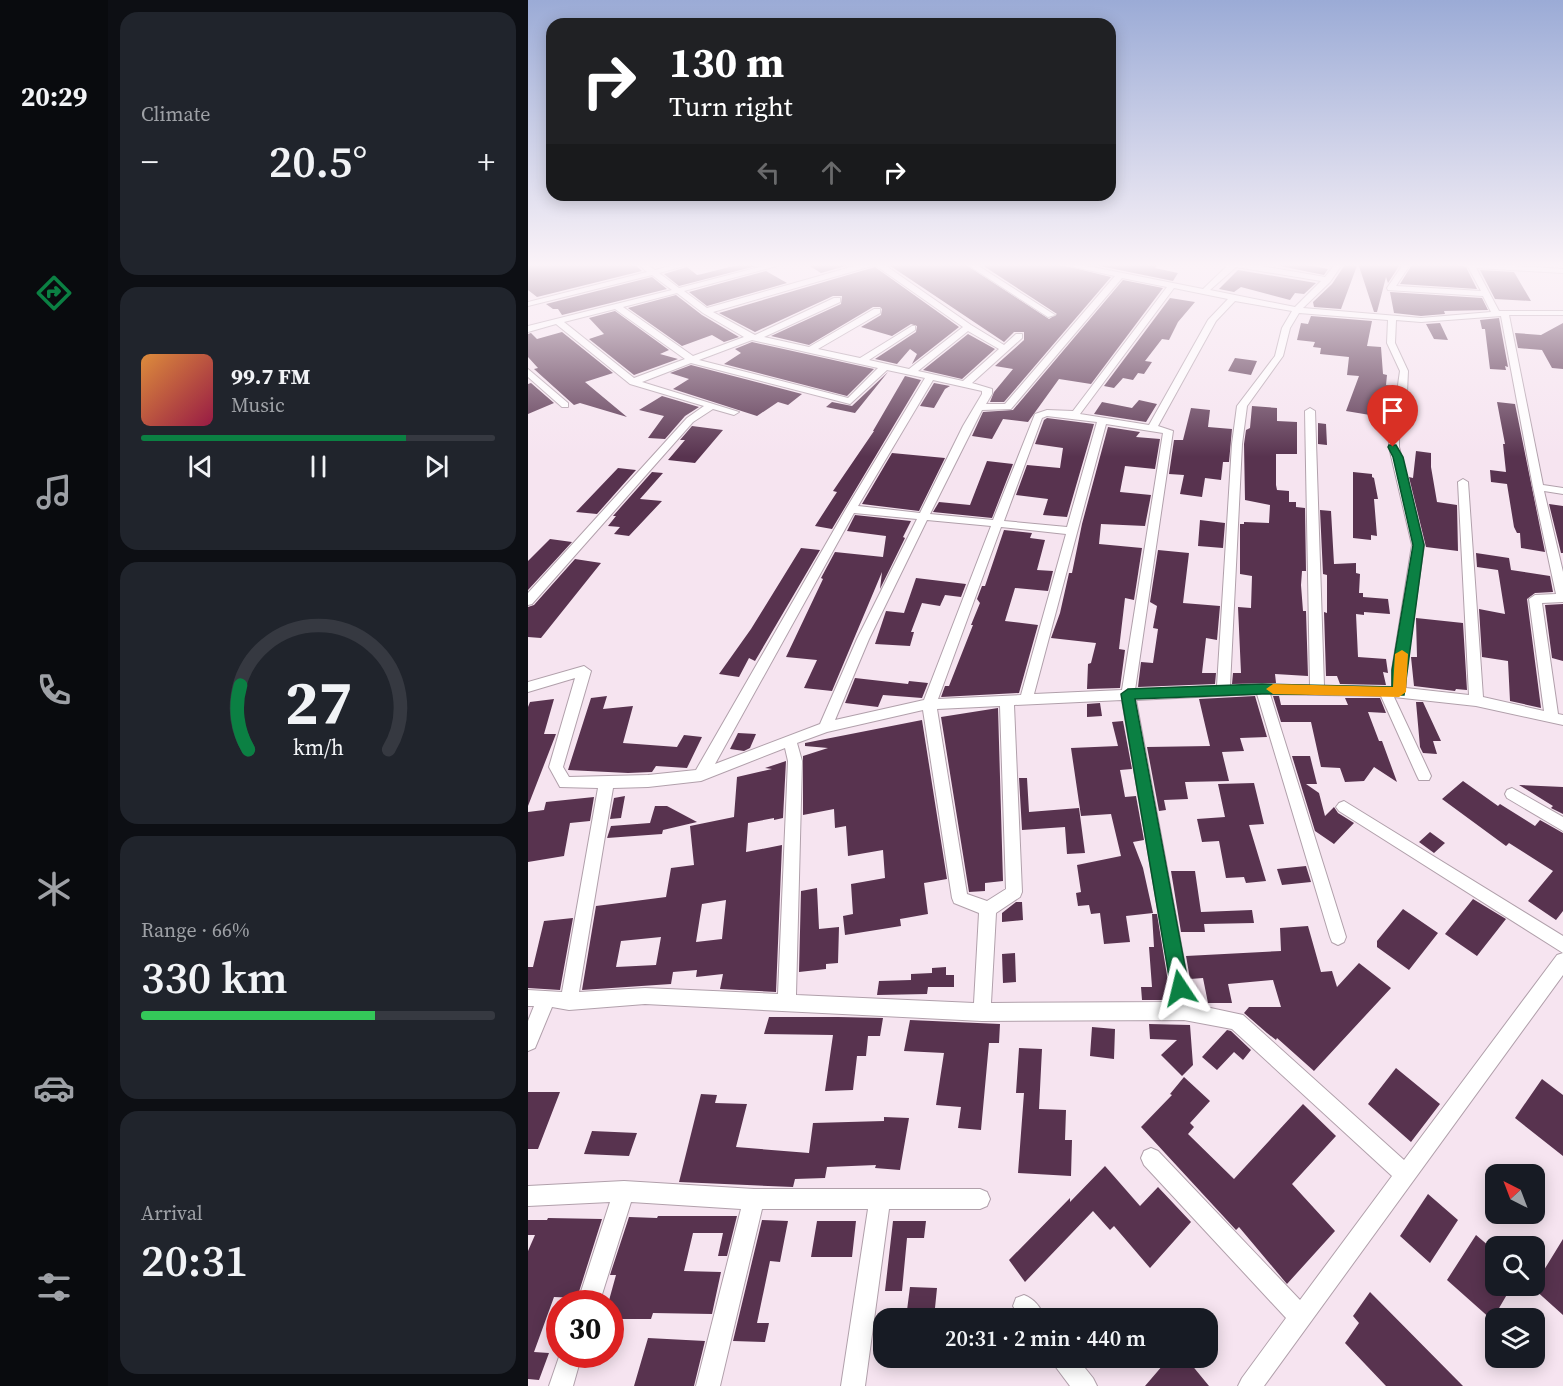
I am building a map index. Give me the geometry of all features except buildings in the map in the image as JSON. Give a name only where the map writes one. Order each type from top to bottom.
[{"type":"street","points":[[565,328],[633,382],[734,412]]},
{"type":"street","points":[[646,328],[694,361],[850,400],[884,367]]},
{"type":"street","points":[[736,328],[754,338],[987,389],[987,394],[978,407],[863,639],[825,727]]},
{"type":"street","points":[[633,382],[694,361],[777,328]]},
{"type":"street","points":[[808,351],[848,328]]},
{"type":"street","points":[[860,362],[912,328]]},
{"type":"street","points":[[910,373],[967,328]]},
{"type":"street","points":[[969,328],[1004,348]]},
{"type":"street","points":[[978,407],[1000,409],[1008,407],[1075,328]]},
{"type":"street","points":[[1072,415],[1076,413],[1140,328]]},
{"type":"street","points":[[1152,429],[1208,328]]},
{"type":"street","points":[[1224,690],[1237,444],[1242,406],[1279,356],[1286,328]]},
{"type":"street","points":[[1392,328],[1392,346],[1404,370],[1402,392],[1396,412],[1393,447],[1398,457],[1418,545],[1399,670],[1393,693],[1424,776]]},
{"type":"street","points":[[528,687],[584,671],[556,767],[565,783],[648,781],[701,775],[825,727],[929,704],[1224,690],[1317,690],[1393,693],[1476,701],[1558,718],[1534,599],[1563,599],[1558,556],[1538,487],[1503,328]]},
{"type":"street","points":[[966,383],[1019,336]]},
{"type":"street","points":[[528,372],[565,405]]},
{"type":"street","points":[[701,775],[851,509],[929,378]]},
{"type":"street","points":[[528,601],[690,420],[712,405]]},
{"type":"street","points":[[1310,411],[1317,690]]},
{"type":"street","points":[[988,909],[960,898],[929,704],[1038,416],[1047,412],[1168,431],[1128,694],[1184,1011]]},
{"type":"street","points":[[1026,700],[1102,421]]},
{"type":"street","points":[[1462,482],[1476,701]]},
{"type":"street","points":[[1538,487],[1563,491]]},
{"type":"street","points":[[851,509],[1071,531]]},
{"type":"street","points":[[1262,689],[1338,937]]},
{"type":"street","points":[[988,909],[1014,892],[1007,700]]},
{"type":"street","points":[[787,1001],[795,761],[790,742]]},
{"type":"street","points":[[569,1001],[607,781]]},
{"type":"street","points":[[1512,794],[1563,825]]},
{"type":"street","points":[[1344,807],[1563,945]]},
{"type":"street","points":[[982,1012],[988,909]]},
{"type":"street","points":[[1250,1386],[1563,961]]},
{"type":"street","points":[[528,998],[569,1001],[645,996],[982,1012],[1184,1011],[1237,1021],[1405,1174]]},
{"type":"street","points":[[528,1042],[547,998]]},
{"type":"street","points":[[1151,1158],[1301,1317]]},
{"type":"street","points":[[528,1196],[624,1191],[754,1199],[980,1199]]},
{"type":"street","points":[[592,1290],[624,1191]]},
{"type":"street","points":[[708,1386],[754,1199]]},
{"type":"street","points":[[853,1386],[880,1200]]},
{"type":"street","points":[[561,1386],[567,1368]]},
{"type":"street","points":[[1072,1368],[1085,1386]]},
{"type":"slow traffic","points":[[1273,689],[1399,692],[1402,654]]},
{"type":"route","points":[[1180,988],[1128,694],[1262,689],[1399,692],[1399,670],[1418,545],[1398,457],[1393,447]]}]
